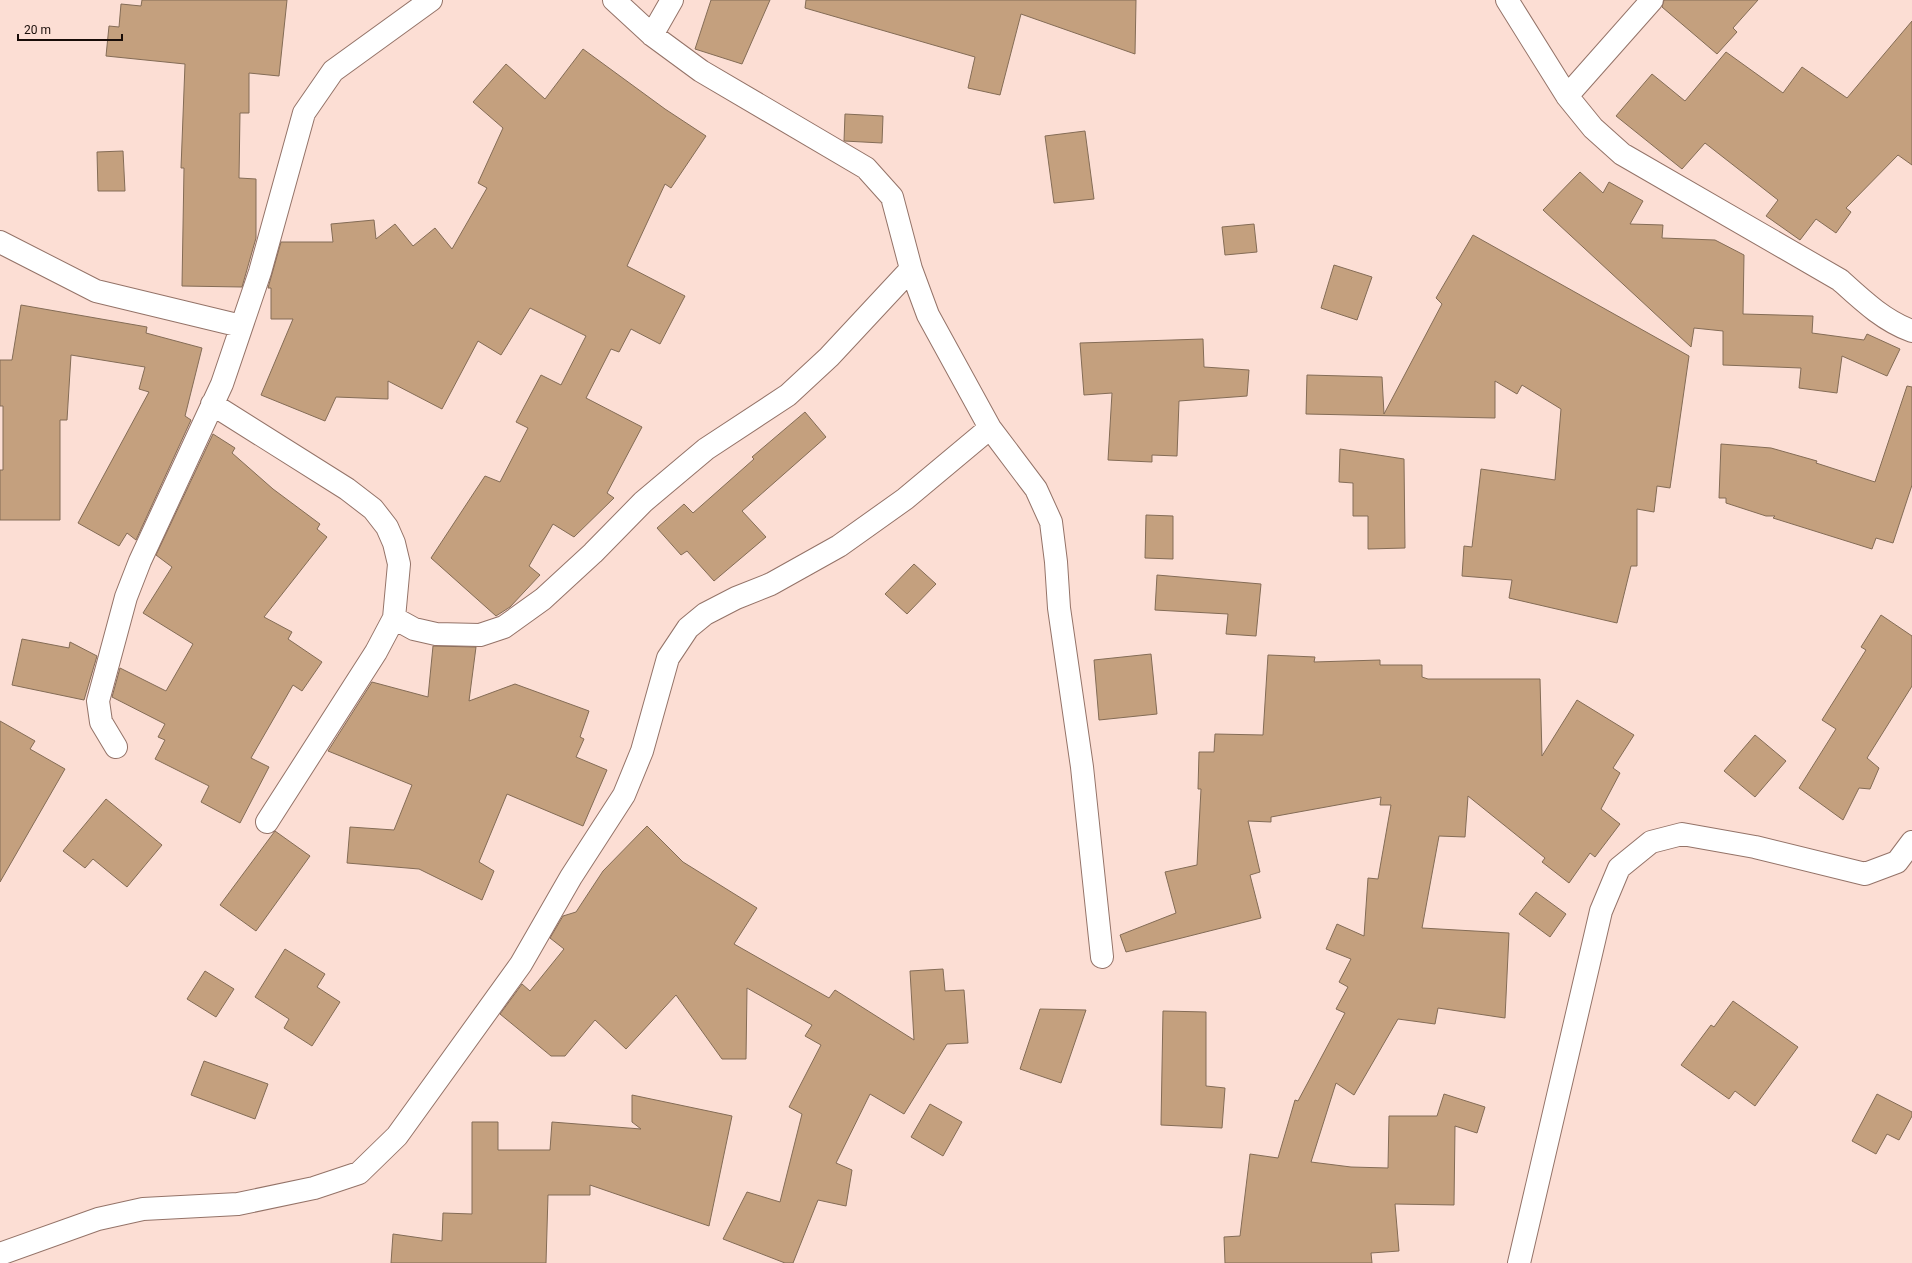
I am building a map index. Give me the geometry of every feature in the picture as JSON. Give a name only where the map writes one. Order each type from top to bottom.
[{"type":"street","points":[[116,747],[101,722],[98,701],[126,597],[140,561],[222,384],[260,272],[304,113],[333,71],[431,0]]},
{"type":"street","points":[[614,0],[652,35],[701,71],[866,168],[892,197],[911,269],[928,315],[990,428],[1036,489],[1051,522],[1056,562],[1059,608],[1082,767],[1102,957]]},
{"type":"street","points":[[652,35],[672,0]]},
{"type":"street","points":[[1507,0],[1567,96],[1593,128],[1622,154],[1840,280],[1872,308],[1901,327],[1912,331]]},
{"type":"street","points":[[1567,96],[1652,0]]},
{"type":"street","points":[[0,242],[96,291],[241,326]]},
{"type":"street","points":[[394,618],[414,629],[436,634],[480,635],[504,627],[543,599],[593,553],[643,502],[706,449],[788,394],[829,357],[911,269]]},
{"type":"street","points":[[212,404],[347,489],[373,509],[387,527],[394,543],[399,564],[394,618],[376,652],[267,822]]},
{"type":"street","points":[[0,1254],[98,1219],[143,1209],[238,1204],[314,1188],[359,1173],[397,1136],[520,964],[571,877],[624,795],[642,751],[668,658],[688,628],[705,614],[736,598],[771,584],[839,546],[906,499],[990,428]]},
{"type":"street","points":[[1519,1263],[1601,911],[1619,868],[1651,842],[1682,834],[1755,846],[1865,874],[1897,862],[1912,842]]},
{"type":"building","points":[[142,0],[287,0],[279,76],[249,73],[249,113],[240,113],[239,178],[256,179],[256,238],[242,287],[182,286],[184,168],[181,168],[185,64],[106,56],[109,26],[119,27],[121,4],[141,6]]},
{"type":"building","points":[[711,0],[770,0],[742,64],[695,49]]},
{"type":"building","points":[[806,0],[1136,0],[1135,54],[1021,14],[1000,95],[968,88],[975,57],[805,8]]},
{"type":"building","points":[[1664,0],[1758,0],[1733,28],[1737,32],[1717,54],[1662,7]]},
{"type":"building","points":[[1912,21],[1912,165],[1898,155],[1846,208],[1851,212],[1836,233],[1816,219],[1800,240],[1766,216],[1778,200],[1705,143],[1682,169],[1616,116],[1652,74],[1685,101],[1726,52],[1783,93],[1802,67],[1847,98]]},
{"type":"building","points":[[583,49],[665,109],[706,136],[671,188],[665,184],[627,266],[685,296],[660,344],[631,329],[619,352],[611,349],[586,398],[642,427],[607,493],[614,498],[574,537],[553,524],[529,566],[540,575],[510,607],[496,616],[431,558],[485,476],[500,482],[528,428],[516,422],[541,375],[561,385],[586,336],[530,308],[501,355],[478,341],[442,409],[388,381],[388,399],[336,397],[325,421],[261,395],[293,319],[271,319],[271,288],[268,288],[281,242],[333,242],[331,224],[374,220],[376,239],[395,224],[413,246],[435,228],[452,249],[487,188],[478,183],[503,128],[473,102],[506,64],[545,99]]},
{"type":"building","points":[[845,114],[883,116],[882,143],[844,141]]},
{"type":"building","points":[[1085,131],[1094,199],[1054,203],[1045,136]]},
{"type":"building","points":[[123,151],[125,191],[98,191],[97,152]]},
{"type":"building","points":[[1580,172],[1603,193],[1609,182],[1643,201],[1630,224],[1663,225],[1662,238],[1715,240],[1744,255],[1743,314],[1813,316],[1812,333],[1864,340],[1867,334],[1900,349],[1887,376],[1842,356],[1837,393],[1799,388],[1801,368],[1723,365],[1723,331],[1694,328],[1691,347],[1543,210]]},
{"type":"building","points":[[1254,224],[1257,252],[1225,255],[1222,227]]},
{"type":"building","points":[[1473,235],[1689,356],[1670,488],[1657,486],[1654,512],[1637,509],[1637,566],[1631,566],[1617,623],[1509,598],[1512,580],[1462,576],[1464,546],[1472,547],[1481,469],[1555,480],[1561,409],[1522,385],[1517,394],[1495,381],[1495,418],[1306,414],[1307,375],[1382,377],[1384,414],[1442,304],[1436,298]]},
{"type":"building","points":[[1334,265],[1372,277],[1357,320],[1321,308]]},
{"type":"building","points":[[21,305],[147,327],[146,333],[202,348],[185,416],[191,420],[136,540],[127,533],[119,546],[78,523],[149,392],[139,389],[145,367],[71,355],[67,420],[60,420],[60,520],[0,520],[0,470],[3,470],[3,406],[0,406],[0,360],[12,360]]},
{"type":"building","points":[[1203,339],[1204,367],[1249,370],[1247,396],[1179,401],[1177,456],[1152,455],[1152,462],[1108,460],[1112,393],[1084,395],[1080,343]]},
{"type":"building","points":[[1907,386],[1912,387],[1912,485],[1893,543],[1876,538],[1872,549],[1773,518],[1775,516],[1766,516],[1726,503],[1726,498],[1719,498],[1721,444],[1771,448],[1817,461],[1816,463],[1875,482]]},
{"type":"building","points":[[805,412],[826,437],[742,511],[766,537],[714,581],[687,551],[681,555],[657,528],[684,504],[693,513],[754,459],[752,457]]},
{"type":"building","points":[[213,434],[235,448],[232,453],[273,489],[320,524],[317,529],[327,537],[264,617],[292,632],[288,639],[322,662],[302,691],[293,685],[251,758],[269,767],[240,823],[201,802],[209,786],[155,759],[165,740],[158,737],[165,724],[112,697],[120,668],[166,691],[193,644],[143,613],[172,567],[156,555]]},
{"type":"building","points":[[1340,449],[1404,459],[1405,548],[1368,549],[1368,516],[1353,516],[1353,483],[1339,482]]},
{"type":"building","points":[[1146,515],[1173,516],[1173,559],[1145,558]]},
{"type":"building","points":[[914,564],[936,584],[907,614],[885,594]]},
{"type":"building","points":[[1157,575],[1261,584],[1256,636],[1226,634],[1228,614],[1155,610]]},
{"type":"building","points":[[1881,615],[1912,636],[1912,686],[1867,758],[1879,768],[1870,789],[1859,788],[1843,820],[1799,788],[1836,729],[1822,720],[1866,650],[1861,647]]},
{"type":"building","points":[[22,639],[69,648],[70,642],[97,656],[84,700],[12,685]]},
{"type":"building","points":[[433,646],[476,647],[469,701],[515,684],[589,711],[580,737],[584,739],[576,757],[607,770],[583,826],[507,794],[479,862],[494,871],[482,900],[419,869],[347,863],[350,827],[394,830],[412,785],[328,751],[372,682],[428,697]]},
{"type":"building","points":[[1151,654],[1157,714],[1099,720],[1094,660]]},
{"type":"building","points":[[1268,655],[1315,657],[1314,662],[1380,660],[1380,665],[1422,665],[1422,677],[1428,679],[1540,679],[1542,756],[1577,700],[1634,735],[1613,768],[1620,773],[1601,809],[1620,824],[1595,857],[1590,853],[1569,883],[1542,862],[1545,858],[1468,796],[1465,837],[1439,836],[1422,928],[1509,933],[1505,1018],[1438,1008],[1435,1024],[1398,1019],[1354,1095],[1336,1083],[1311,1162],[1351,1167],[1388,1168],[1389,1116],[1437,1116],[1444,1094],[1485,1107],[1477,1133],[1455,1126],[1454,1205],[1395,1204],[1399,1251],[1371,1253],[1372,1263],[1225,1263],[1224,1237],[1240,1236],[1250,1154],[1278,1158],[1295,1100],[1298,1101],[1345,1013],[1336,1009],[1348,987],[1339,982],[1351,959],[1326,949],[1337,924],[1364,936],[1368,878],[1378,879],[1391,805],[1380,805],[1381,797],[1271,817],[1271,822],[1248,821],[1260,872],[1250,875],[1261,918],[1126,952],[1120,935],[1176,913],[1165,872],[1197,865],[1201,789],[1198,789],[1199,752],[1214,752],[1215,734],[1263,735]]},
{"type":"building","points":[[0,721],[35,741],[30,749],[65,769],[0,882]]},
{"type":"building","points":[[1755,735],[1786,761],[1755,797],[1724,771]]},
{"type":"building","points":[[106,799],[162,845],[127,887],[93,859],[85,868],[63,851]]},
{"type":"building","points":[[647,826],[683,862],[757,908],[734,944],[829,998],[835,990],[914,1040],[910,971],[943,969],[945,991],[964,990],[968,1043],[947,1044],[904,1114],[870,1094],[836,1163],[852,1170],[846,1206],[818,1200],[793,1263],[785,1263],[723,1239],[747,1192],[780,1202],[802,1114],[789,1107],[821,1045],[805,1036],[812,1025],[747,988],[746,1059],[722,1059],[676,995],[626,1049],[595,1020],[565,1056],[551,1056],[500,1014],[522,984],[530,991],[564,949],[550,938],[563,916],[576,912],[603,871]]},
{"type":"building","points":[[275,831],[310,856],[256,931],[220,905]]},
{"type":"building","points":[[1536,892],[1566,914],[1550,937],[1519,914]]},
{"type":"building","points":[[285,949],[325,974],[317,987],[340,1002],[312,1046],[284,1028],[289,1019],[255,997]]},
{"type":"building","points":[[205,971],[234,989],[216,1017],[187,999]]},
{"type":"building","points":[[1733,1001],[1798,1047],[1755,1106],[1735,1091],[1729,1099],[1681,1065],[1711,1025],[1714,1027]]},
{"type":"building","points":[[1040,1009],[1086,1010],[1061,1083],[1020,1069]]},
{"type":"building","points":[[1163,1011],[1206,1012],[1206,1086],[1225,1088],[1222,1128],[1161,1125]]},
{"type":"building","points":[[204,1061],[268,1084],[255,1119],[191,1095]]},
{"type":"building","points":[[1877,1094],[1912,1112],[1912,1116],[1899,1140],[1887,1134],[1876,1154],[1852,1141]]},
{"type":"building","points":[[632,1095],[732,1116],[709,1226],[590,1185],[590,1195],[548,1195],[546,1263],[391,1263],[393,1234],[442,1241],[443,1213],[472,1214],[472,1122],[498,1122],[498,1150],[550,1150],[552,1122],[641,1129],[632,1122]]},
{"type":"building","points":[[930,1104],[962,1122],[943,1156],[911,1137]]}]
